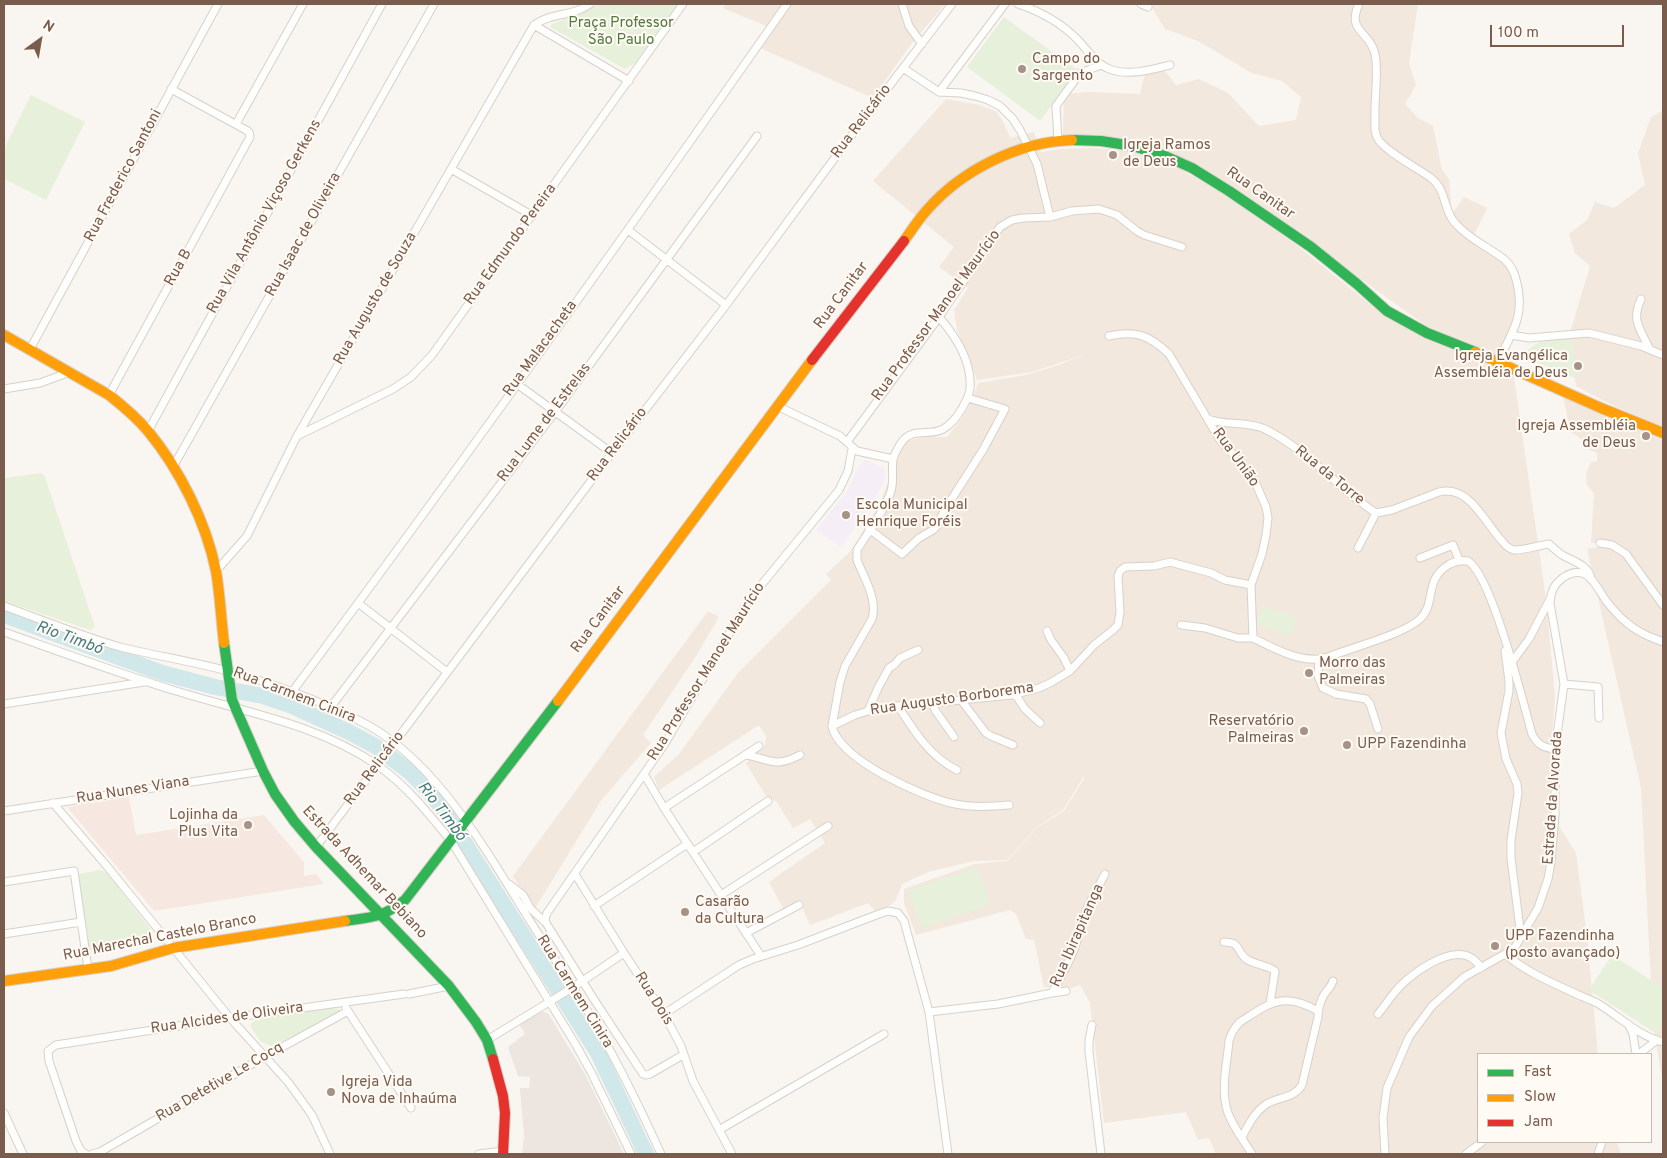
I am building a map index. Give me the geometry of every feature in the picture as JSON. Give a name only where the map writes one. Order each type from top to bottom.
[{"type":"street","name":"Rua Frederico Santoni","points":[[30,349],[218,4]]},
{"type":"street","points":[[171,89],[236,124],[303,4]]},
{"type":"street","name":"Rua Vila Antônio Viçoso Gerkens","points":[[148,431],[382,4]]},
{"type":"street","name":"Rua Isaac de Oliveira","points":[[173,467],[434,4]]},
{"type":"street","points":[[590,4],[579,11],[545,18],[534,25],[629,81]]},
{"type":"street","name":"Rua Malacacheta","points":[[292,692],[628,230],[787,4]]},
{"type":"street","points":[[902,4],[909,26],[922,44]]},
{"type":"street","name":"Rua Relicário","points":[[316,847],[612,452],[726,305],[952,4]]},
{"type":"street","points":[[939,92],[1004,4]]},
{"type":"street","points":[[1018,4],[1061,26],[1075,37],[1101,65],[1107,68],[1126,73],[1170,65]]},
{"type":"street","points":[[1359,4],[1354,21],[1370,43],[1376,62],[1375,121],[1377,138],[1389,150],[1440,186],[1454,223],[1471,238],[1496,254],[1515,272],[1520,295],[1518,320],[1498,361]]},
{"type":"street","name":"Rua Edmundo Pereira","points":[[297,436],[393,389],[410,377],[432,355],[683,5]]},
{"type":"street","name":"Rua Augusto de Souza","points":[[216,571],[247,536],[297,436],[534,25]]},
{"type":"street","points":[[1058,141],[1056,106],[1080,73],[1101,65]]},
{"type":"street","points":[[903,68],[939,92],[976,96],[1000,106],[1013,120],[1037,164],[1050,218]]},
{"type":"street","name":"Rua B","points":[[109,395],[249,141],[249,132],[236,124]]},
{"type":"street","name":"Rua Lume de Estrelas","points":[[330,708],[668,260],[758,136]]},
{"type":"street","name":"Rua Canitar","points":[[382,915],[405,900],[452,840],[911,230],[942,194],[976,169],[1016,150],[1058,141],[1103,140],[1134,146],[1165,156],[1198,171],[1222,185],[1316,251],[1386,310],[1421,332],[1498,361],[1601,408],[1663,433]]},
{"type":"street","points":[[451,169],[533,216]]},
{"type":"street","name":"Rua Professor Manoel Maurício","points":[[847,442],[939,317],[1000,227],[1012,220],[1050,218],[1074,211],[1105,210],[1117,215],[1137,231],[1182,247]]},
{"type":"street","points":[[628,230],[726,305]]},
{"type":"street","points":[[1641,299],[1636,313],[1636,322],[1649,348]]},
{"type":"street","points":[[939,317],[962,349],[969,380],[970,390],[968,398],[959,414],[950,424],[942,430],[916,432],[910,435],[903,440],[893,459],[894,482],[891,492],[857,550],[857,560],[873,599],[874,612],[872,619],[845,666],[832,726],[841,744],[858,760],[916,790],[954,804],[980,806],[1009,805]]},
{"type":"street","name":"Rua União","points":[[1109,336],[1126,333],[1142,335],[1150,338],[1163,348],[1174,361],[1220,440],[1246,470],[1260,493],[1268,518],[1262,554],[1251,585],[1253,638]]},
{"type":"street","points":[[1511,335],[1529,338],[1589,333],[1649,348],[1663,355]]},
{"type":"street","name":"Estrada Adhemar Bebiano","points":[[4,335],[109,395],[148,431],[173,467],[200,518],[214,558],[227,675],[233,704],[263,771],[280,801],[316,847],[449,986],[476,1022],[487,1040],[498,1073],[503,1096],[505,1113],[504,1152]]},
{"type":"street","points":[[4,389],[40,383],[70,372]]},
{"type":"street","points":[[516,384],[612,452]]},
{"type":"street","points":[[869,529],[902,554],[919,538],[937,526],[1005,409],[968,398]]},
{"type":"street","points":[[777,406],[840,436],[856,451],[893,459]]},
{"type":"street","name":"Rua da Torre","points":[[1208,420],[1251,425],[1274,434],[1301,452],[1376,513],[1392,510],[1446,490],[1456,492],[1470,501],[1498,537],[1510,548],[1518,550],[1549,544],[1560,554],[1584,567],[1589,572],[1591,578]]},
{"type":"street","name":"Rua Professor Manoel Maurício","points":[[546,924],[547,913],[644,774],[687,706],[749,600],[840,490],[848,471],[852,448]]},
{"type":"street","points":[[1358,548],[1376,513]]},
{"type":"street","points":[[1600,543],[1612,545],[1626,554],[1663,605]]},
{"type":"street","points":[[1420,558],[1454,545],[1459,560]]},
{"type":"street","points":[[1181,625],[1205,628],[1238,638],[1253,638],[1303,658],[1319,660],[1393,634],[1416,622],[1427,609],[1435,578],[1447,565],[1459,560],[1468,561],[1472,563],[1482,578],[1504,636],[1532,734],[1536,742],[1542,746],[1555,749]]},
{"type":"street","name":"Rua Augusto Borborema","points":[[832,726],[868,711],[898,706],[933,704],[1015,694],[1039,688],[1070,671],[1094,645],[1118,625],[1120,612],[1118,576],[1125,567],[1154,566],[1170,562],[1211,573],[1222,579],[1251,585]]},
{"type":"street","points":[[1512,662],[1529,639],[1551,596],[1554,586],[1567,575],[1580,573],[1591,578],[1608,602],[1626,622],[1640,633],[1663,642]]},
{"type":"street","name":"Estrada da Alvorada","points":[[1385,1154],[1383,1118],[1387,1088],[1409,1037],[1432,1006],[1464,977],[1515,947],[1538,908],[1548,880],[1555,815],[1555,749],[1564,684],[1551,596]]},
{"type":"street","points":[[358,603],[447,672]]},
{"type":"street","name":"Rua Carmem Cinira","points":[[4,606],[120,647],[292,692],[361,722],[393,745],[445,794],[506,882],[594,1022],[612,1054],[661,1154]]},
{"type":"street","name":"Rua Carmem Cinira","points":[[4,632],[147,682],[233,704],[283,720],[318,734],[379,763],[427,811],[452,840],[551,1000],[592,1074],[631,1154]]},
{"type":"street","points":[[1047,632],[1070,671]]},
{"type":"street","points":[[1504,636],[1509,691],[1501,733],[1506,758],[1518,784],[1511,840],[1511,858],[1521,938]]},
{"type":"street","points":[[868,711],[889,668],[900,658],[918,650]]},
{"type":"street","points":[[1319,660],[1318,676],[1322,688],[1336,694],[1366,699],[1370,704],[1378,729]]},
{"type":"street","points":[[4,704],[147,682]]},
{"type":"street","points":[[1564,684],[1598,687],[1599,718]]},
{"type":"street","points":[[1015,694],[1025,709],[1040,723]]},
{"type":"street","points":[[961,700],[986,733],[1012,745]]},
{"type":"street","points":[[933,704],[935,710],[954,737]]},
{"type":"street","points":[[898,706],[915,733],[930,751],[957,770]]},
{"type":"street","points":[[664,808],[759,746]]},
{"type":"street","points":[[747,755],[779,763],[800,755]]},
{"type":"street","name":"Rua Nunes Viana","points":[[4,811],[263,771]]},
{"type":"street","points":[[644,774],[664,808],[761,956]]},
{"type":"street","points":[[693,852],[768,801]]},
{"type":"street","points":[[53,803],[106,865],[230,1018],[266,1056],[301,1099],[312,1115],[330,1154]]},
{"type":"street","points":[[721,895],[828,826]]},
{"type":"street","points":[[594,906],[688,844]]},
{"type":"street","points":[[4,882],[74,871],[88,969]]},
{"type":"street","name":"Rua Dois","points":[[575,874],[664,1014],[681,1046],[694,1081],[732,1154]]},
{"type":"street","name":"Rua Ibirapitanga","points":[[929,1012],[998,1004],[1052,993],[1067,966],[1087,908],[1105,874]]},
{"type":"street","points":[[506,882],[523,894],[532,910],[546,924],[643,1074],[650,1074],[683,1055]]},
{"type":"street","points":[[746,933],[799,905]]},
{"type":"street","points":[[664,1014],[739,964],[798,945],[879,914],[894,911],[901,915],[904,921],[929,1012],[948,1154]]},
{"type":"street","name":"Rua Marechal Castelo Branco","points":[[4,981],[111,966],[173,948],[382,915]]},
{"type":"street","points":[[4,934],[82,922]]},
{"type":"street","points":[[1224,942],[1236,944],[1246,958],[1275,971],[1270,1004]]},
{"type":"street","points":[[487,1040],[624,953]]},
{"type":"street","points":[[1505,954],[1526,970],[1595,1002],[1628,1024],[1660,1041]]},
{"type":"street","points":[[1378,1014],[1403,983],[1444,957],[1464,955],[1474,959],[1481,968]]},
{"type":"street","points":[[1242,1136],[1257,1112],[1264,1106],[1299,1091],[1318,1011],[1324,994],[1331,987],[1332,981]]},
{"type":"street","name":"Rua Alcides de Oliveira","points":[[83,1152],[49,1061],[48,1055],[51,1048],[63,1043],[406,994],[449,986]]},
{"type":"street","points":[[1052,993],[1066,991]]},
{"type":"street","points":[[1252,1154],[1231,1120],[1225,1098],[1229,1041],[1235,1026],[1278,1000],[1286,1000],[1318,1011]]},
{"type":"street","points":[[342,1002],[411,1108]]},
{"type":"street","name":"Rua Detetive Le Cocq","points":[[92,1154],[100,1153],[266,1056],[348,1012]]},
{"type":"street","points":[[1628,1024],[1633,1034],[1637,1053]]},
{"type":"street","points":[[1092,1025],[1088,1040],[1101,1154]]},
{"type":"street","points":[[718,1130],[884,1034]]},
{"type":"street","points":[[1639,1053],[1660,1041]]},
{"type":"street","points":[[4,1113],[7,1127],[23,1154]]},
{"type":"street","points":[[1466,1154],[1481,1143]]},
{"type":"street","points":[[479,1154],[504,1152]]},
{"type":"shaded area","points":[[726,4],[945,4],[909,47],[873,98],[760,48],[771,28],[723,8]]},
{"type":"shaded area","points":[[1145,4],[1418,4],[1409,63],[1416,85],[1405,104],[1418,118],[1433,126],[1442,170],[1449,179],[1452,214],[1464,197],[1487,208],[1471,241],[1495,256],[1514,273],[1517,300],[1511,325],[1497,358],[1462,345],[1429,328],[1299,234],[1206,171],[1105,137],[1063,136],[1064,94],[1089,92],[1140,94],[1145,74],[1160,65],[1176,85],[1199,79],[1228,93],[1259,126],[1296,120],[1301,97],[1282,81],[1252,73],[1198,41],[1165,29],[1153,9]]},
{"type":"shaded area","points":[[946,99],[979,105],[996,111],[1005,125],[1010,138],[1034,132],[1041,152],[1092,148],[1128,151],[1182,170],[1220,192],[1295,244],[1387,318],[1417,334],[1471,354],[1514,377],[1546,599],[1555,697],[1550,812],[1576,853],[1587,937],[1598,1053],[1477,1053],[1477,1143],[1617,1143],[1620,1154],[1216,1154],[1209,1138],[1198,1140],[1186,1112],[1104,1123],[1090,1003],[1080,985],[1068,989],[1063,987],[1044,987],[1034,940],[1026,939],[1016,914],[1010,910],[916,935],[904,903],[904,889],[975,864],[1007,861],[1038,827],[1064,811],[1084,776],[1063,810],[1037,827],[1007,860],[974,861],[928,872],[902,884],[896,900],[886,909],[877,913],[868,903],[810,925],[800,902],[784,910],[769,882],[825,843],[810,819],[793,828],[776,801],[767,798],[746,763],[765,745],[766,736],[759,725],[659,790],[654,777],[679,754],[738,673],[831,580],[826,574],[850,552],[879,505],[905,442],[922,437],[947,437],[961,420],[972,401],[978,383],[1026,375],[1089,353],[1032,372],[977,380],[957,330],[954,310],[968,288],[939,267],[954,247],[873,181]]},
{"type":"shaded area","points":[[1663,110],[1663,428],[1622,410],[1576,386],[1569,336],[1590,266],[1575,253],[1569,234],[1587,220],[1595,202],[1614,208],[1645,185],[1638,153],[1651,117]]},
{"type":"shaded area","points":[[1563,395],[1663,440],[1663,605],[1628,553],[1608,543],[1591,543],[1594,493],[1587,485],[1586,474],[1591,462],[1597,461],[1597,453],[1587,449],[1584,441],[1570,431]]},
{"type":"shaded area","name":"Escola Municipal Henrique Foréis","points":[[864,460],[884,469],[886,477],[875,499],[841,547],[816,530],[848,490],[856,471]]},
{"type":"shaded area","points":[[1608,545],[1624,554],[1663,609],[1663,1083],[1653,1024],[1641,788],[1587,549]]},
{"type":"shaded area","points":[[708,611],[719,617],[696,656],[643,735],[651,743],[602,799],[534,910],[513,876]]},
{"type":"shaded area","points":[[129,797],[136,835],[264,815],[304,862],[304,876],[316,874],[324,884],[154,911],[67,807]]},
{"type":"shaded area","points":[[541,1012],[548,1013],[585,1074],[624,1154],[522,1154],[524,1136],[520,1088],[529,1088],[530,1077],[518,1076],[508,1047],[525,1034],[519,1024]]},
{"type":"green space","name":"Praça Professor São Paulo","points":[[596,4],[678,4],[635,63],[625,69],[550,27],[552,24],[590,9]]},
{"type":"green space","name":"Campo do Sargento","points":[[1004,17],[1077,70],[1040,121],[967,67]]},
{"type":"green space","points":[[31,95],[85,122],[46,200],[4,179],[4,149]]},
{"type":"green space","points":[[1572,338],[1577,379],[1525,357],[1524,353],[1539,342]]},
{"type":"green space","points":[[41,473],[45,477],[95,627],[90,630],[4,601],[4,478]]},
{"type":"green space","points":[[1263,605],[1297,618],[1290,636],[1256,623]]},
{"type":"green space","points":[[977,867],[991,904],[922,928],[908,891]]},
{"type":"green space","points":[[101,870],[107,873],[152,931],[153,935],[147,941],[93,952],[90,950],[78,874]]},
{"type":"green space","points":[[1612,955],[1663,988],[1663,1023],[1657,1034],[1589,990]]},
{"type":"green space","points":[[334,1007],[340,1010],[339,1014],[272,1046],[261,1042],[251,1027],[251,1024],[256,1019]]},
{"type":"waterway","name":"Rio Timbó","points":[[4,615],[162,673],[215,687],[263,696],[292,706],[377,747],[410,772],[443,809],[598,1053],[646,1154]]},
{"type":"traffic: fast","points":[[1072,140],[1101,141],[1133,146],[1165,156],[1192,168],[1311,247],[1387,311],[1427,333],[1475,352]]},
{"type":"traffic: fast","points":[[224,643],[232,700],[275,794],[316,847],[449,986],[487,1040],[493,1059]]},
{"type":"traffic: fast","points":[[345,921],[383,914],[405,900],[558,701]]},
{"type":"traffic: slow","points":[[904,241],[924,214],[941,196],[974,171],[1012,152],[1031,146],[1072,140]]},
{"type":"traffic: slow","points":[[4,335],[109,395],[139,421],[160,446],[190,497],[206,534],[219,589],[224,643]]},
{"type":"traffic: slow","points":[[1475,352],[1601,408],[1663,433]]},
{"type":"traffic: slow","points":[[558,701],[812,360]]},
{"type":"traffic: slow","points":[[4,981],[111,966],[173,948],[345,921]]},
{"type":"traffic: jam","points":[[812,360],[904,241]]},
{"type":"traffic: jam","points":[[493,1059],[503,1096],[505,1113],[503,1154]]},
{"type":"place","name":"Campo do Sargento","points":[[1022,69]]},
{"type":"place","name":"Igreja Ramos de Deus","points":[[1113,155]]},
{"type":"place","name":"Igreja Evangélica Assembléia de Deus","points":[[1578,366]]},
{"type":"place","name":"Igreja Assembléia de Deus","points":[[1646,436]]},
{"type":"place","name":"Escola Municipal Henrique Foréis","points":[[846,515]]},
{"type":"place","name":"Morro das Palmeiras","points":[[1309,673]]},
{"type":"place","name":"Reservatório Palmeiras","points":[[1304,731]]},
{"type":"place","name":"UPP Fazendinha","points":[[1347,745]]},
{"type":"place","name":"Lojinha da Plus Vita","points":[[248,825]]},
{"type":"place","name":"Casarão da Cultura","points":[[685,912]]},
{"type":"place","name":"UPP Fazendinha (posto avançado)","points":[[1495,946]]},
{"type":"place","name":"Igreja Vida Nova de Inhaúma","points":[[331,1092]]}]
